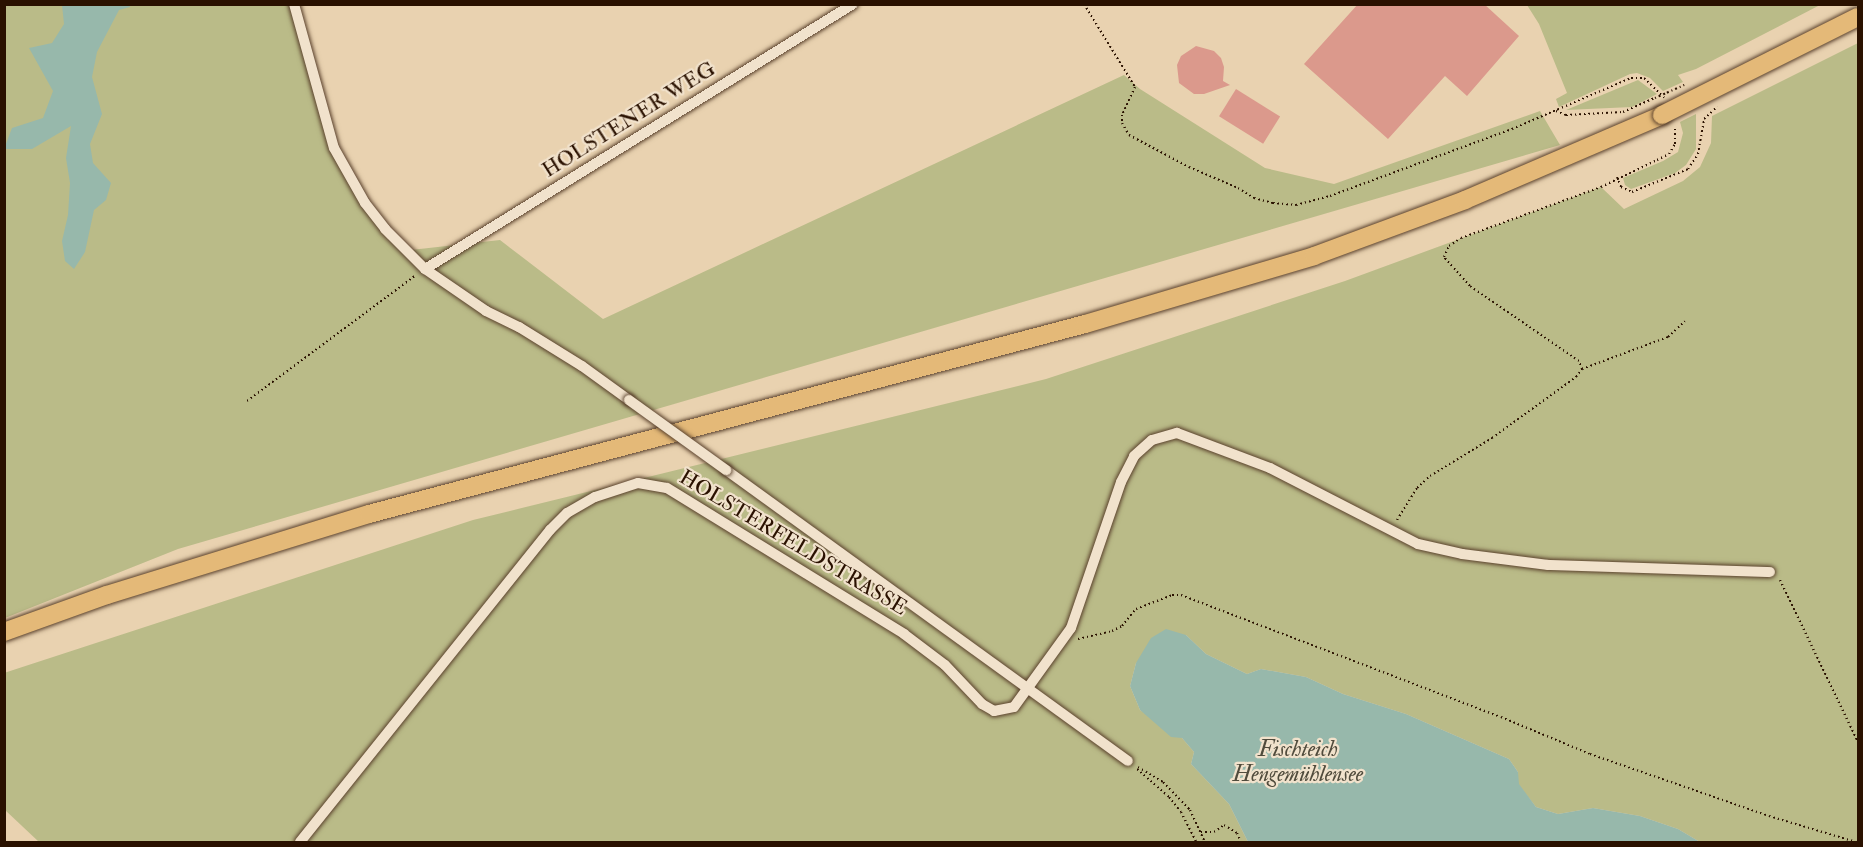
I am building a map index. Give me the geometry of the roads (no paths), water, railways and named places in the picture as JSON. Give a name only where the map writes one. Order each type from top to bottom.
[{"type":"main road","points":[[4,632],[118,591],[369,514],[1085,324],[1314,256],[1465,200],[1658,106],[1858,17]]},
{"type":"street","points":[[294,4],[334,148],[348,176],[385,229],[425,269],[486,312],[519,327],[582,366],[1029,687],[1128,761]]},
{"type":"street","name":"HOLSTENER WEG","points":[[425,269],[853,4]]},
{"type":"street","points":[[1029,687],[1063,642],[1081,604],[1121,482],[1134,456],[1152,440],[1177,433],[1270,468],[1418,544],[1462,554],[1548,565],[1770,572]]},
{"type":"street","name":"HOLSTERFELDSTRASSE","points":[[300,843],[550,530],[567,513],[595,497],[638,483],[668,488],[904,634],[945,665],[982,704],[994,711],[1014,707],[1029,687]]},
{"type":"water","points":[[129,4],[130,7],[119,10],[97,52],[92,77],[102,114],[90,144],[93,163],[111,183],[106,200],[94,210],[85,252],[74,269],[65,261],[62,241],[68,215],[70,183],[66,158],[71,126],[32,149],[4,149],[12,128],[43,118],[53,91],[29,48],[52,43],[64,24],[62,5]]},
{"type":"water","name":"Fischteich Hengemühlensee","points":[[1166,629],[1186,635],[1206,654],[1247,674],[1261,669],[1306,677],[1343,694],[1406,714],[1509,759],[1518,772],[1519,784],[1536,807],[1558,814],[1593,808],[1640,816],[1678,829],[1700,842],[1248,842],[1229,804],[1191,764],[1194,752],[1182,738],[1171,737],[1140,710],[1130,686],[1136,663],[1151,638]]}]
